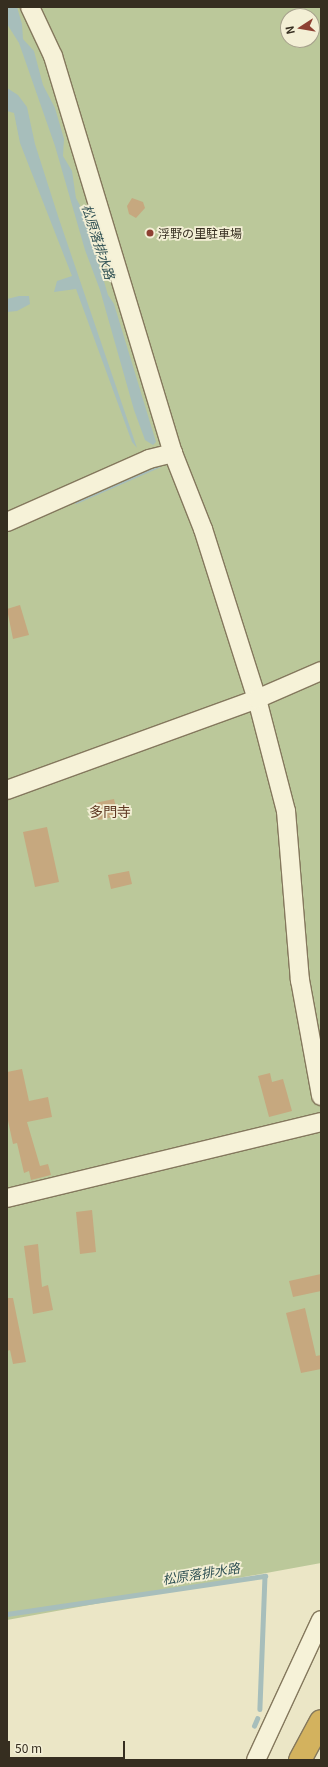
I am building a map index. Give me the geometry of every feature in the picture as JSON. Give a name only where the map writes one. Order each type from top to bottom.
[{"type":"highway","points":[[300,1760],[321,1721]]},
{"type":"street","points":[[30,7],[53,56],[173,453],[203,529],[257,699],[286,811],[300,980],[321,1096]]},
{"type":"street","points":[[7,522],[149,459],[173,453]]},
{"type":"street","points":[[7,790],[257,699],[321,671]]},
{"type":"street","points":[[7,1198],[321,1122]]},
{"type":"street","points":[[256,1760],[320,1622]]},
{"type":"green space","points":[[7,7],[321,7],[321,1563],[7,1620]]},
{"type":"water","points":[[7,7],[17,7],[22,24],[23,39],[34,51],[43,85],[55,108],[64,139],[63,156],[72,171],[76,198],[84,213],[108,295],[114,304],[156,442],[153,445],[145,440],[134,410],[100,290],[85,250],[55,146],[19,43],[7,24]]},
{"type":"water","points":[[7,88],[18,95],[27,107],[35,144],[58,216],[137,448],[132,442],[76,289],[54,292],[57,281],[72,276],[20,143],[14,113],[7,111]]},
{"type":"water","points":[[19,296],[29,296],[30,304],[17,311],[7,312],[7,299]]},
{"type":"building","points":[[132,198],[143,202],[145,208],[136,218],[129,214],[127,206]]},
{"type":"building","points":[[20,605],[29,635],[13,639],[7,609]]},
{"type":"building","points":[[114,799],[118,816],[98,820],[95,803]]},
{"type":"building","points":[[47,827],[59,882],[35,887],[23,832]]},
{"type":"building","points":[[129,871],[132,884],[111,889],[108,875]]},
{"type":"building","points":[[22,1069],[29,1101],[48,1097],[52,1117],[27,1122],[40,1166],[48,1164],[51,1175],[31,1180],[29,1171],[24,1173],[17,1143],[13,1144],[7,1116],[7,1072]]},
{"type":"building","points":[[270,1073],[272,1082],[283,1079],[292,1111],[269,1117],[258,1076]]},
{"type":"building","points":[[92,1210],[96,1252],[80,1254],[76,1212]]},
{"type":"building","points":[[38,1244],[42,1287],[48,1285],[53,1310],[33,1314],[24,1246]]},
{"type":"building","points":[[321,1274],[321,1291],[293,1297],[289,1281]]},
{"type":"building","points":[[7,1298],[13,1298],[26,1362],[13,1364],[10,1350],[7,1351]]},
{"type":"building","points":[[305,1308],[316,1356],[321,1355],[321,1369],[301,1373],[286,1313]]},
{"type":"waterway","name":"松原落排水路","points":[[76,501],[158,465]]},
{"type":"waterway","name":"松原落排水路","points":[[7,1614],[265,1576],[260,1709]]},
{"type":"waterway","name":"松原落排水路","points":[[254,1726],[257,1719]]},
{"type":"place","name":"浮野の里駐車場","points":[[150,233]]},
{"type":"district","name":"多門寺","points":[[110,811]]}]
